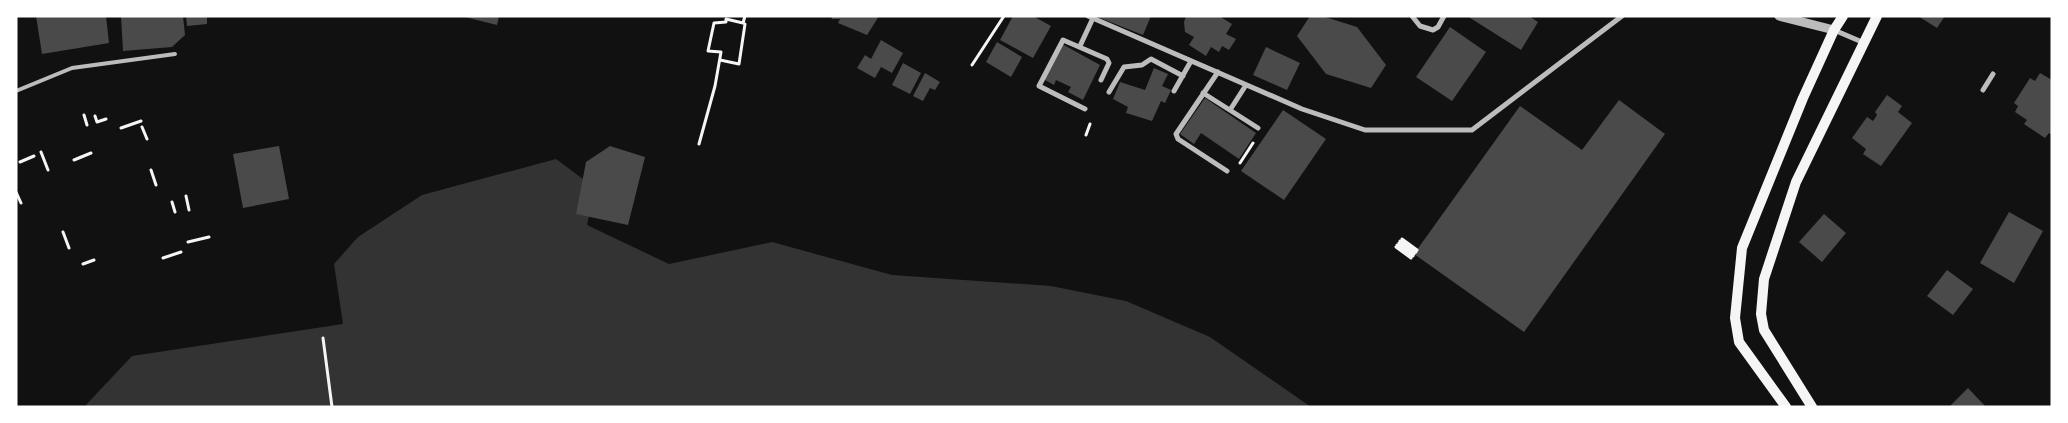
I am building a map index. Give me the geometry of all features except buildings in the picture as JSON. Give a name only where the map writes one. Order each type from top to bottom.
[{"type":"main road","points":[[1786,407],[1739,342],[1735,318],[1742,248],[1803,98],[1834,30],[1843,16]]},
{"type":"main road","points":[[1812,407],[1764,330],[1761,314],[1764,279],[1796,182],[1862,42],[1877,16]]},
{"type":"street","points":[[1412,16],[1420,26],[1433,30],[1444,16]]},
{"type":"street","points":[[1080,46],[1091,17],[1302,110],[1365,130],[1472,130],[1622,16]]},
{"type":"street","points":[[1779,16],[1834,30],[1862,42]]},
{"type":"street","points":[[1085,109],[1039,86],[1064,40],[1109,61],[1101,80]]},
{"type":"street","points":[[1109,92],[1124,67],[1142,65],[1151,58],[1183,76]]},
{"type":"street","points":[[1174,91],[1191,61]]},
{"type":"street","points":[[1218,72],[1177,132],[1177,137],[1227,171]]},
{"type":"street","points":[[1983,90],[1993,74]]},
{"type":"street","points":[[1230,110],[1246,85]]},
{"type":"street","points":[[1204,93],[1258,128]]},
{"type":"lane","points":[[16,91],[72,68],[175,54]]},
{"type":"path","points":[[720,60],[739,64],[745,16]]},
{"type":"path","points":[[972,65],[1004,16]]},
{"type":"path","points":[[699,144],[721,52],[708,51],[714,23],[726,22],[726,19],[743,23]]},
{"type":"path","points":[[84,115],[87,125]]},
{"type":"path","points":[[95,116],[97,122],[106,119]]},
{"type":"path","points":[[121,128],[141,121]]},
{"type":"path","points":[[142,127],[147,139]]},
{"type":"path","points":[[1227,171],[1233,172],[1260,132],[1258,128]]},
{"type":"path","points":[[41,152],[48,170]]},
{"type":"path","points":[[74,160],[91,153]]},
{"type":"path","points":[[20,162],[34,156]]},
{"type":"path","points":[[151,170],[156,185]]},
{"type":"path","points":[[16,192],[21,203]]},
{"type":"path","points":[[186,196],[189,210]]},
{"type":"path","points":[[172,202],[176,212]]},
{"type":"path","points":[[63,232],[69,248]]},
{"type":"path","points":[[188,242],[209,237]]},
{"type":"path","points":[[1398,244],[1413,255],[1398,244]]},
{"type":"path","points":[[163,258],[181,252]]},
{"type":"path","points":[[83,264],[94,260]]},
{"type":"path","points":[[322,338],[332,407]]},
{"type":"shaded area","points":[[556,159],[595,188],[587,225],[669,264],[772,242],[892,275],[1051,286],[1126,301],[1210,337],[1311,407],[84,407],[132,356],[343,324],[334,264],[358,237],[422,195]]}]
